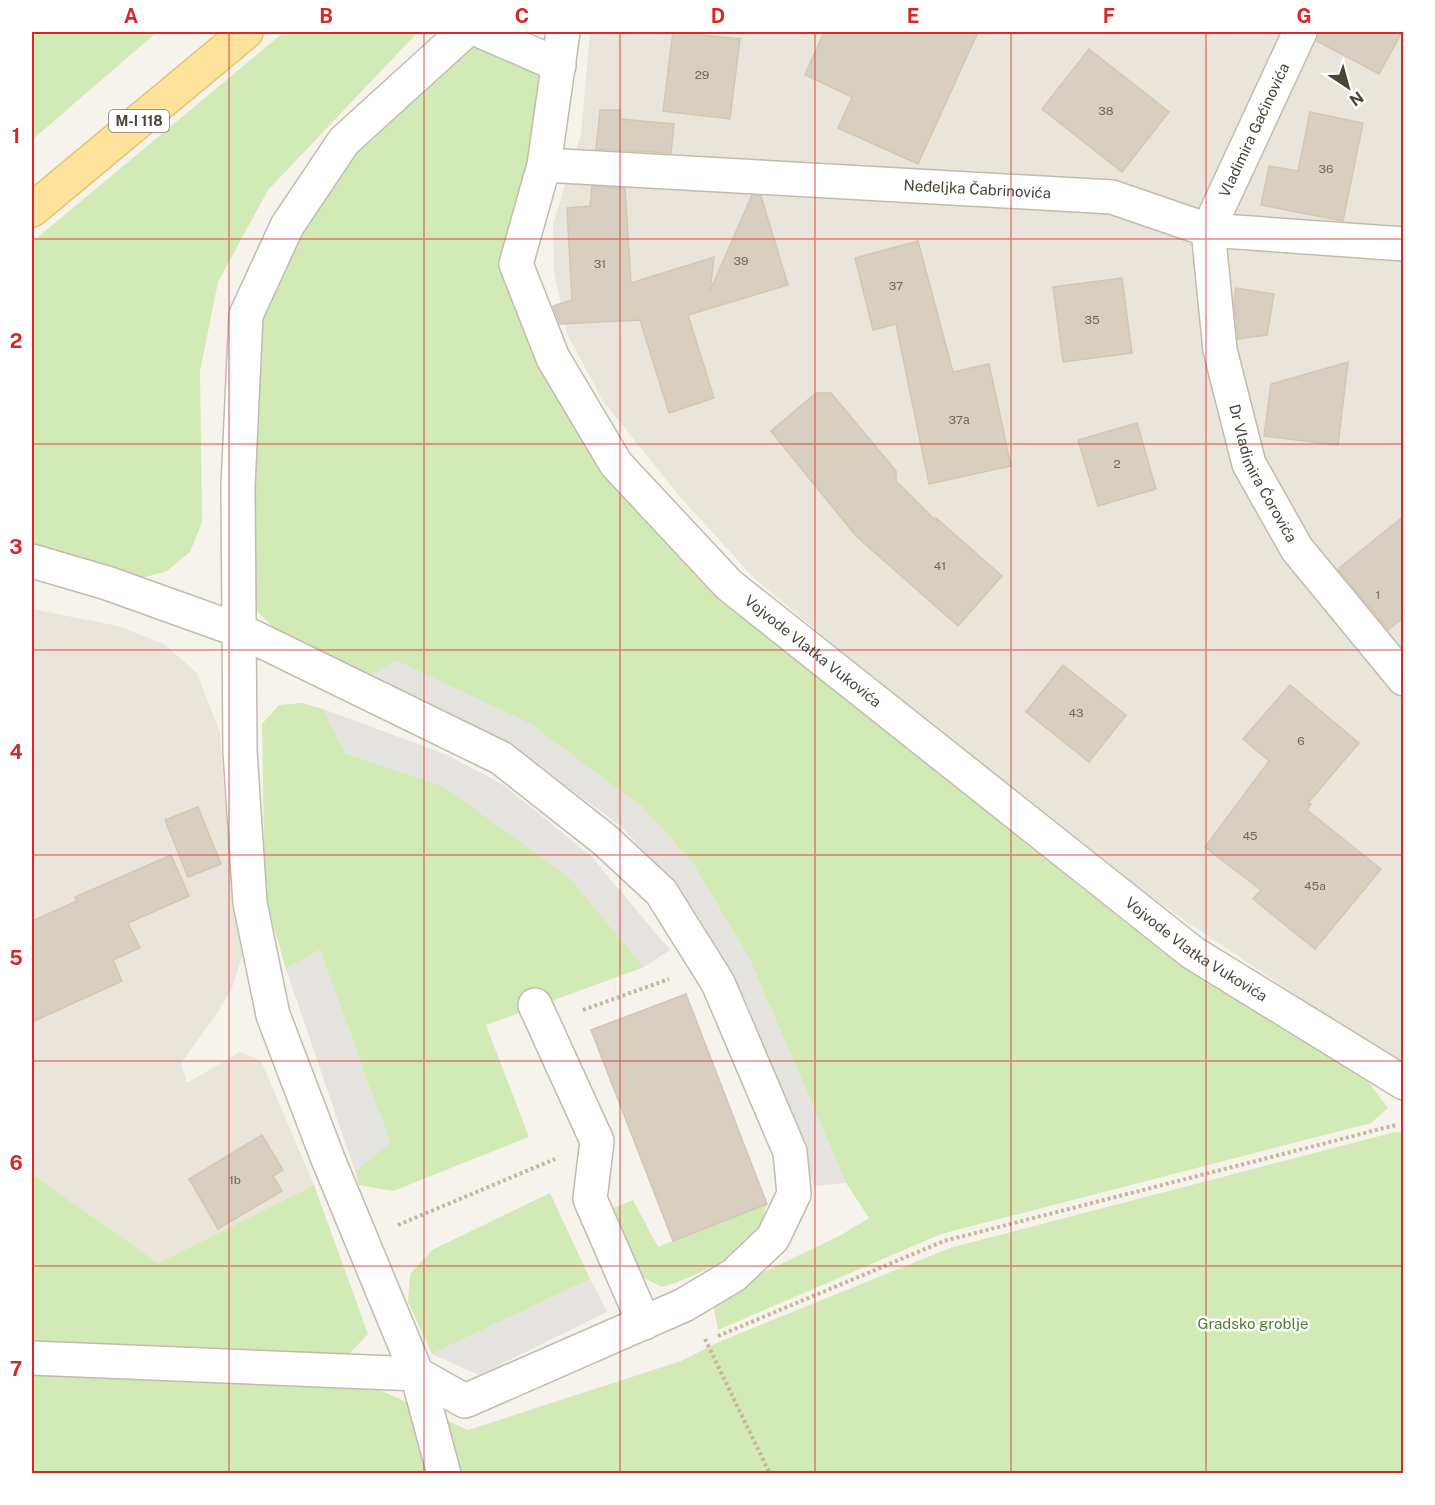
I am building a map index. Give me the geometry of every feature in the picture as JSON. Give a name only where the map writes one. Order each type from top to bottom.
[{"type":"main road","name":"M-I 118","points":[[32,210],[246,32]]},
{"type":"street","points":[[444,1473],[417,1374],[273,1015],[250,903],[240,751],[241,631],[237,486],[246,315],[287,226],[344,141],[464,32]]},
{"type":"street","points":[[483,32],[559,65]]},
{"type":"street","name":"Vojvode Vlatka Vukovića","points":[[563,32],[544,165],[516,264],[553,357],[616,464],[720,577],[1193,953],[1404,1083]]},
{"type":"street","name":"Vladimira Gaćinovića","points":[[1208,230],[1300,32]]},
{"type":"street","name":"Neđeljka Čabrinovića","points":[[544,165],[1112,196],[1208,230],[1404,244]]},
{"type":"street","name":"Dr Vladimira Ćorovića","points":[[1208,230],[1221,350],[1249,464],[1297,549],[1404,680]]},
{"type":"street","points":[[32,561],[107,583],[241,631],[501,758],[605,840],[661,892],[718,983],[790,1152],[794,1194],[773,1238],[734,1275],[684,1305],[465,1401],[417,1374],[32,1358]]},
{"type":"street","points":[[540,1015],[597,1141],[590,1199],[644,1323]]},
{"type":"path","points":[[540,1015],[707,966]]},
{"type":"path","points":[[706,1341],[945,1241],[1404,1123]]},
{"type":"path","points":[[362,1240],[555,1159]]},
{"type":"path","points":[[684,1305],[706,1341],[770,1473]]},
{"type":"shaded area","points":[[590,32],[1403,32],[1403,1067],[1147,895],[916,714],[754,578],[681,498],[603,401],[567,334],[554,271],[553,224],[581,134]]},
{"type":"shaded area","points":[[32,609],[118,626],[164,644],[197,673],[220,733],[231,882],[242,956],[232,988],[216,1015],[181,1063],[187,1083],[240,1052],[261,1061],[314,1185],[158,1263],[32,1174]]},
{"type":"shaded area","points":[[396,660],[531,724],[640,805],[692,862],[749,958],[846,1183],[814,1186],[723,972],[670,880],[621,826],[512,747],[368,677]]},
{"type":"shaded area","points":[[323,709],[445,754],[502,784],[591,856],[670,950],[644,967],[570,878],[445,787],[345,753]]},
{"type":"shaded area","points":[[320,950],[390,1143],[355,1171],[286,969]]},
{"type":"shaded area","points":[[590,1279],[607,1312],[479,1375],[432,1354]]},
{"type":"green space","points":[[32,32],[157,32],[32,140]]},
{"type":"green space","points":[[284,32],[418,32],[268,190],[218,282],[200,371],[202,522],[190,552],[167,571],[138,579],[32,550],[32,242]]},
{"type":"green space","points":[[472,40],[543,78],[530,163],[500,265],[548,363],[610,469],[1187,965],[1369,1083],[1388,1108],[1371,1123],[941,1234],[718,1330],[714,1309],[723,1292],[841,1235],[869,1218],[846,1183],[749,958],[692,862],[640,805],[286,641],[255,609],[251,518],[260,319],[296,234],[353,151]]},
{"type":"green space","points":[[302,703],[323,709],[345,753],[445,787],[570,878],[644,967],[486,1025],[529,1137],[393,1191],[359,1185],[355,1171],[390,1143],[320,950],[286,969],[265,896],[262,724],[279,705]]},
{"type":"green space","name":"Gradsko groblje","points":[[1395,1132],[1403,1133],[1403,1473],[32,1474],[32,1373],[371,1386],[468,1430],[681,1361],[721,1341],[950,1248]]},
{"type":"green space","points":[[32,1174],[158,1263],[314,1185],[368,1334],[347,1356],[32,1349]]},
{"type":"green space","points":[[550,1193],[590,1279],[432,1354],[408,1302],[410,1274],[432,1250]]},
{"type":"green space","points":[[633,1200],[658,1247],[767,1204],[758,1231],[739,1249],[700,1272],[662,1287],[636,1274],[606,1211]]},
{"type":"building","points":[[673,32],[740,39],[730,119],[663,111]]},
{"type":"building","points":[[824,32],[978,32],[918,164],[838,128],[852,97],[805,75]]},
{"type":"building","points":[[1319,32],[1402,32],[1379,74],[1317,41]]},
{"type":"building","points":[[1089,49],[1169,112],[1122,172],[1042,109]]},
{"type":"building","points":[[600,110],[620,110],[621,119],[674,124],[671,153],[596,149]]},
{"type":"building","points":[[1310,112],[1363,123],[1343,221],[1261,205],[1269,166],[1298,171]]},
{"type":"building","points":[[592,186],[625,188],[631,283],[714,257],[710,291],[752,195],[761,196],[788,285],[688,315],[714,398],[669,413],[640,320],[560,324],[553,306],[572,300],[567,208],[590,206]]},
{"type":"building","points":[[918,241],[953,372],[989,364],[1011,466],[929,484],[896,324],[873,330],[855,258]]},
{"type":"building","points":[[1122,278],[1132,353],[1063,362],[1053,287]]},
{"type":"building","points":[[1236,288],[1274,294],[1267,335],[1238,339],[1234,300]]},
{"type":"building","points":[[1348,362],[1338,445],[1264,436],[1271,384]]},
{"type":"building","points":[[816,393],[831,393],[896,471],[896,481],[937,522],[936,518],[1002,576],[958,626],[856,536],[771,431]]},
{"type":"building","points":[[1137,423],[1156,489],[1098,506],[1078,440]]},
{"type":"building","points":[[1404,516],[1404,617],[1388,630],[1338,569]]},
{"type":"building","points":[[1063,665],[1126,715],[1089,762],[1026,712]]},
{"type":"building","points":[[1290,685],[1359,743],[1308,803],[1311,804],[1307,810],[1381,869],[1315,949],[1253,899],[1261,890],[1205,847],[1269,761],[1243,739]]},
{"type":"building","points":[[198,807],[221,864],[188,877],[165,820]]},
{"type":"building","points":[[171,855],[189,896],[128,923],[140,948],[113,960],[122,981],[32,1022],[32,921],[77,901],[75,897]]},
{"type":"building","points":[[686,994],[767,1204],[673,1241],[591,1030]]},
{"type":"building","points":[[262,1135],[283,1170],[273,1176],[282,1191],[218,1229],[189,1179]]}]
